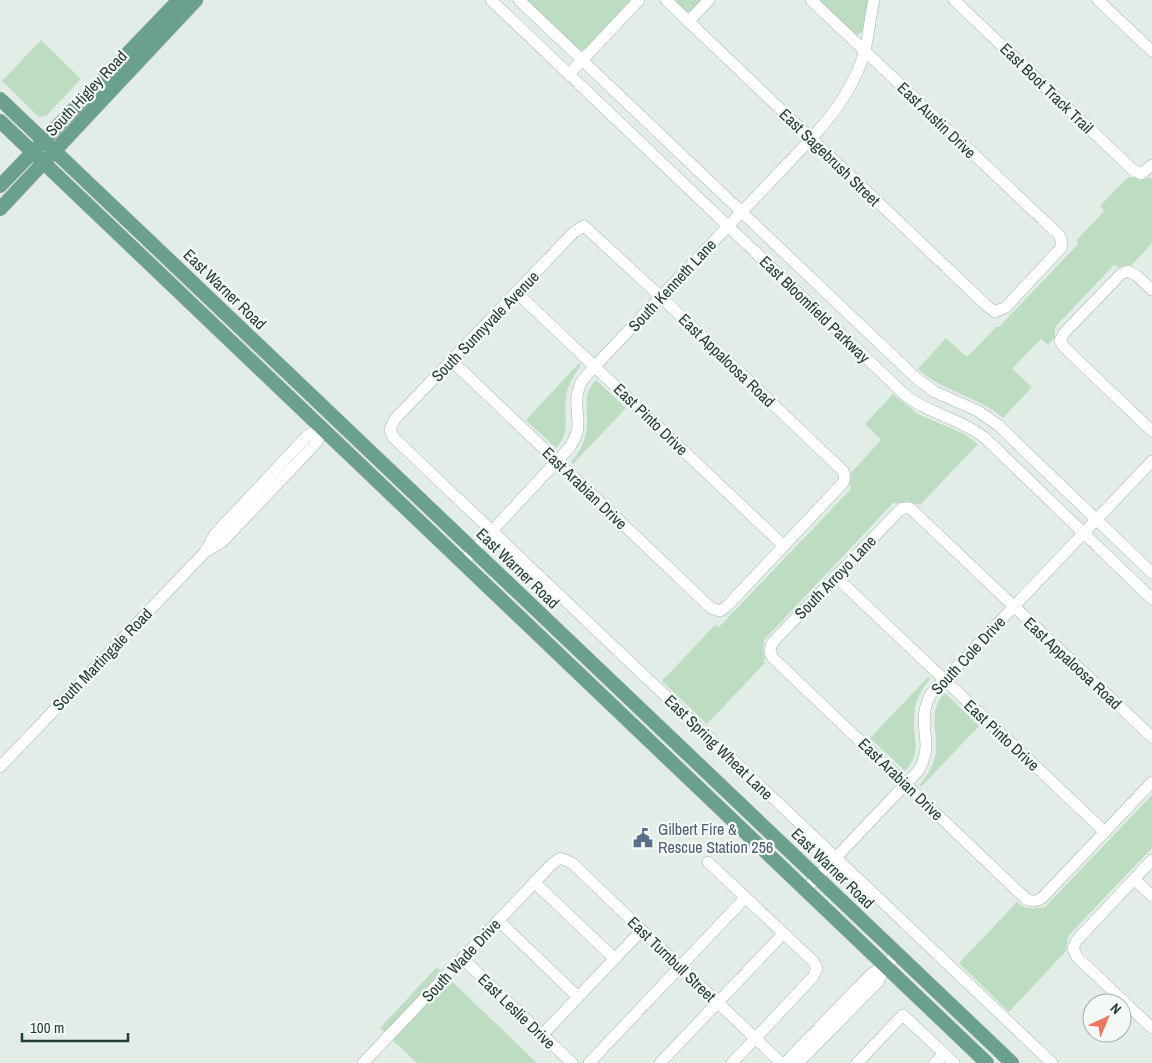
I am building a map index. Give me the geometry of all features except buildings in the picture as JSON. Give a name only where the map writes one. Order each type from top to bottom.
[{"type":"main road","name":"South Higley Road","points":[[0,186],[179,0]]},
{"type":"main road","name":"South Higley Road","points":[[0,209],[196,0]]},
{"type":"main road","name":"East Warner Road","points":[[0,99],[1012,1063]]},
{"type":"main road","name":"East Warner Road","points":[[0,121],[194,307],[324,428],[654,747],[806,889],[987,1063]]},
{"type":"main road","points":[[194,307],[206,296]]},
{"type":"main road","points":[[654,747],[667,734]]},
{"type":"street","name":"East Bloomfield Parkway","points":[[491,0],[903,393],[919,406],[974,430],[1152,599]]},
{"type":"street","name":"East Bloomfield Parkway","points":[[519,0],[916,378],[935,392],[978,411],[993,421],[1152,573]]},
{"type":"street","points":[[569,74],[639,0]]},
{"type":"street","name":"East Sagebrush Street","points":[[666,0],[995,312]]},
{"type":"street","points":[[688,22],[709,0]]},
{"type":"street","name":"East Austin Drive","points":[[811,0],[1058,235],[1062,242],[1061,248],[1006,307],[995,312]]},
{"type":"street","name":"South Kenneth Lane","points":[[463,562],[570,447],[576,436],[578,426],[577,399],[581,384],[837,109],[864,51],[874,0]]},
{"type":"street","name":"East Boot Track Trail","points":[[954,0],[1133,170],[1141,174],[1152,165]]},
{"type":"street","points":[[1098,0],[1152,52]]},
{"type":"street","name":"East Appaloosa Road","points":[[584,226],[843,471],[846,477],[843,483],[784,546]]},
{"type":"street","name":"South Sunnyvale Avenue","points":[[390,429],[395,419],[574,232],[584,226]]},
{"type":"street","points":[[1152,290],[1136,275],[1128,271],[1121,274],[1064,333],[1060,341],[1064,347],[1152,430]]},
{"type":"street","name":"East Pinto Drive","points":[[517,292],[784,546]]},
{"type":"street","name":"East Arabian Drive","points":[[452,361],[711,608],[720,611],[784,546]]},
{"type":"street","name":"South Martingale Road","points":[[0,767],[205,552],[215,534],[307,436],[324,428],[335,417]]},
{"type":"street","name":"East Spring Wheat Lane","points":[[390,429],[393,437],[1052,1063]]},
{"type":"street","name":"South Cole Drive","points":[[806,889],[919,770],[925,758],[927,748],[925,710],[930,695],[943,679],[1152,460]]},
{"type":"street","name":"East Appaloosa Road","points":[[906,508],[914,510],[1013,607],[1152,737]]},
{"type":"street","name":"South Arroyo Lane","points":[[770,652],[773,642],[835,576],[899,511],[906,508]]},
{"type":"street","name":"East Pinto Drive","points":[[835,576],[1104,832]]},
{"type":"street","name":"East Arabian Drive","points":[[770,652],[774,659],[1026,899],[1034,902],[1042,898],[1104,832]]},
{"type":"street","points":[[1104,832],[1152,782]]},
{"type":"street","name":"South Wade Drive","points":[[368,1061],[462,958],[534,882],[560,858]]},
{"type":"street","name":"East Turnbull Street","points":[[560,858],[572,863],[781,1063]]},
{"type":"street","points":[[1152,860],[1077,940],[1073,948],[1077,956],[1152,1028]]},
{"type":"street","points":[[708,862],[814,962],[817,968],[812,977],[732,1063]]},
{"type":"street","points":[[1134,879],[1152,896]]},
{"type":"street","points":[[534,882],[615,958]]},
{"type":"street","points":[[589,1063],[745,898]]},
{"type":"street","points":[[498,920],[578,997]]},
{"type":"street","points":[[542,1035],[642,930]]},
{"type":"street","points":[[660,1063],[783,934]]},
{"type":"street","points":[[786,1063],[871,974],[885,966],[897,954]]},
{"type":"street","name":"East Leslie Drive","points":[[462,958],[572,1063]]},
{"type":"street","points":[[798,1063],[878,982],[885,966]]},
{"type":"street","points":[[857,1063],[903,1015],[954,1063]]},
{"type":"street","points":[[935,1063],[944,1054]]},
{"type":"green space","points":[[524,0],[632,0],[586,49],[578,51]]},
{"type":"green space","points":[[673,0],[702,0],[690,12],[687,12]]},
{"type":"green space","points":[[818,0],[869,0],[862,32],[857,35],[854,34]]},
{"type":"green space","points":[[41,40],[81,79],[46,116],[39,117],[2,81]]},
{"type":"green space","points":[[1128,177],[1144,179],[1150,177],[1152,179],[1152,243],[1131,266],[1117,267],[1114,265],[1055,327],[1055,337],[1048,345],[1041,339],[1012,369],[1032,387],[1003,418],[983,404],[938,383],[918,369],[946,338],[967,357],[996,327],[999,327],[1078,244],[1077,240],[1104,211],[1100,206]]},
{"type":"green space","points":[[579,363],[581,365],[568,389],[565,405],[566,424],[564,436],[556,448],[526,420]]},
{"type":"green space","points":[[596,380],[626,408],[573,464],[571,462],[584,441],[587,426],[587,396]]},
{"type":"green space","points":[[893,394],[918,414],[964,434],[978,444],[920,505],[907,501],[896,504],[894,502],[764,640],[763,651],[765,659],[763,661],[765,663],[707,724],[662,681],[715,625],[719,627],[850,490],[851,473],[881,440],[865,424]]},
{"type":"green space","points":[[928,677],[930,679],[916,702],[914,727],[916,746],[913,758],[905,771],[870,738]]},
{"type":"green space","points":[[945,693],[979,726],[921,787],[919,785],[933,764],[936,750],[935,713],[940,699]]},
{"type":"green space","points":[[1152,795],[1152,848],[1068,936],[1066,951],[1009,1012],[959,963],[1017,902],[1030,908],[1045,907]]},
{"type":"green space","points":[[437,967],[537,1063],[417,1063],[380,1028]]},
{"type":"place","name":"Gilbert Fire & Rescue Station 256","points":[[643,838]]}]
